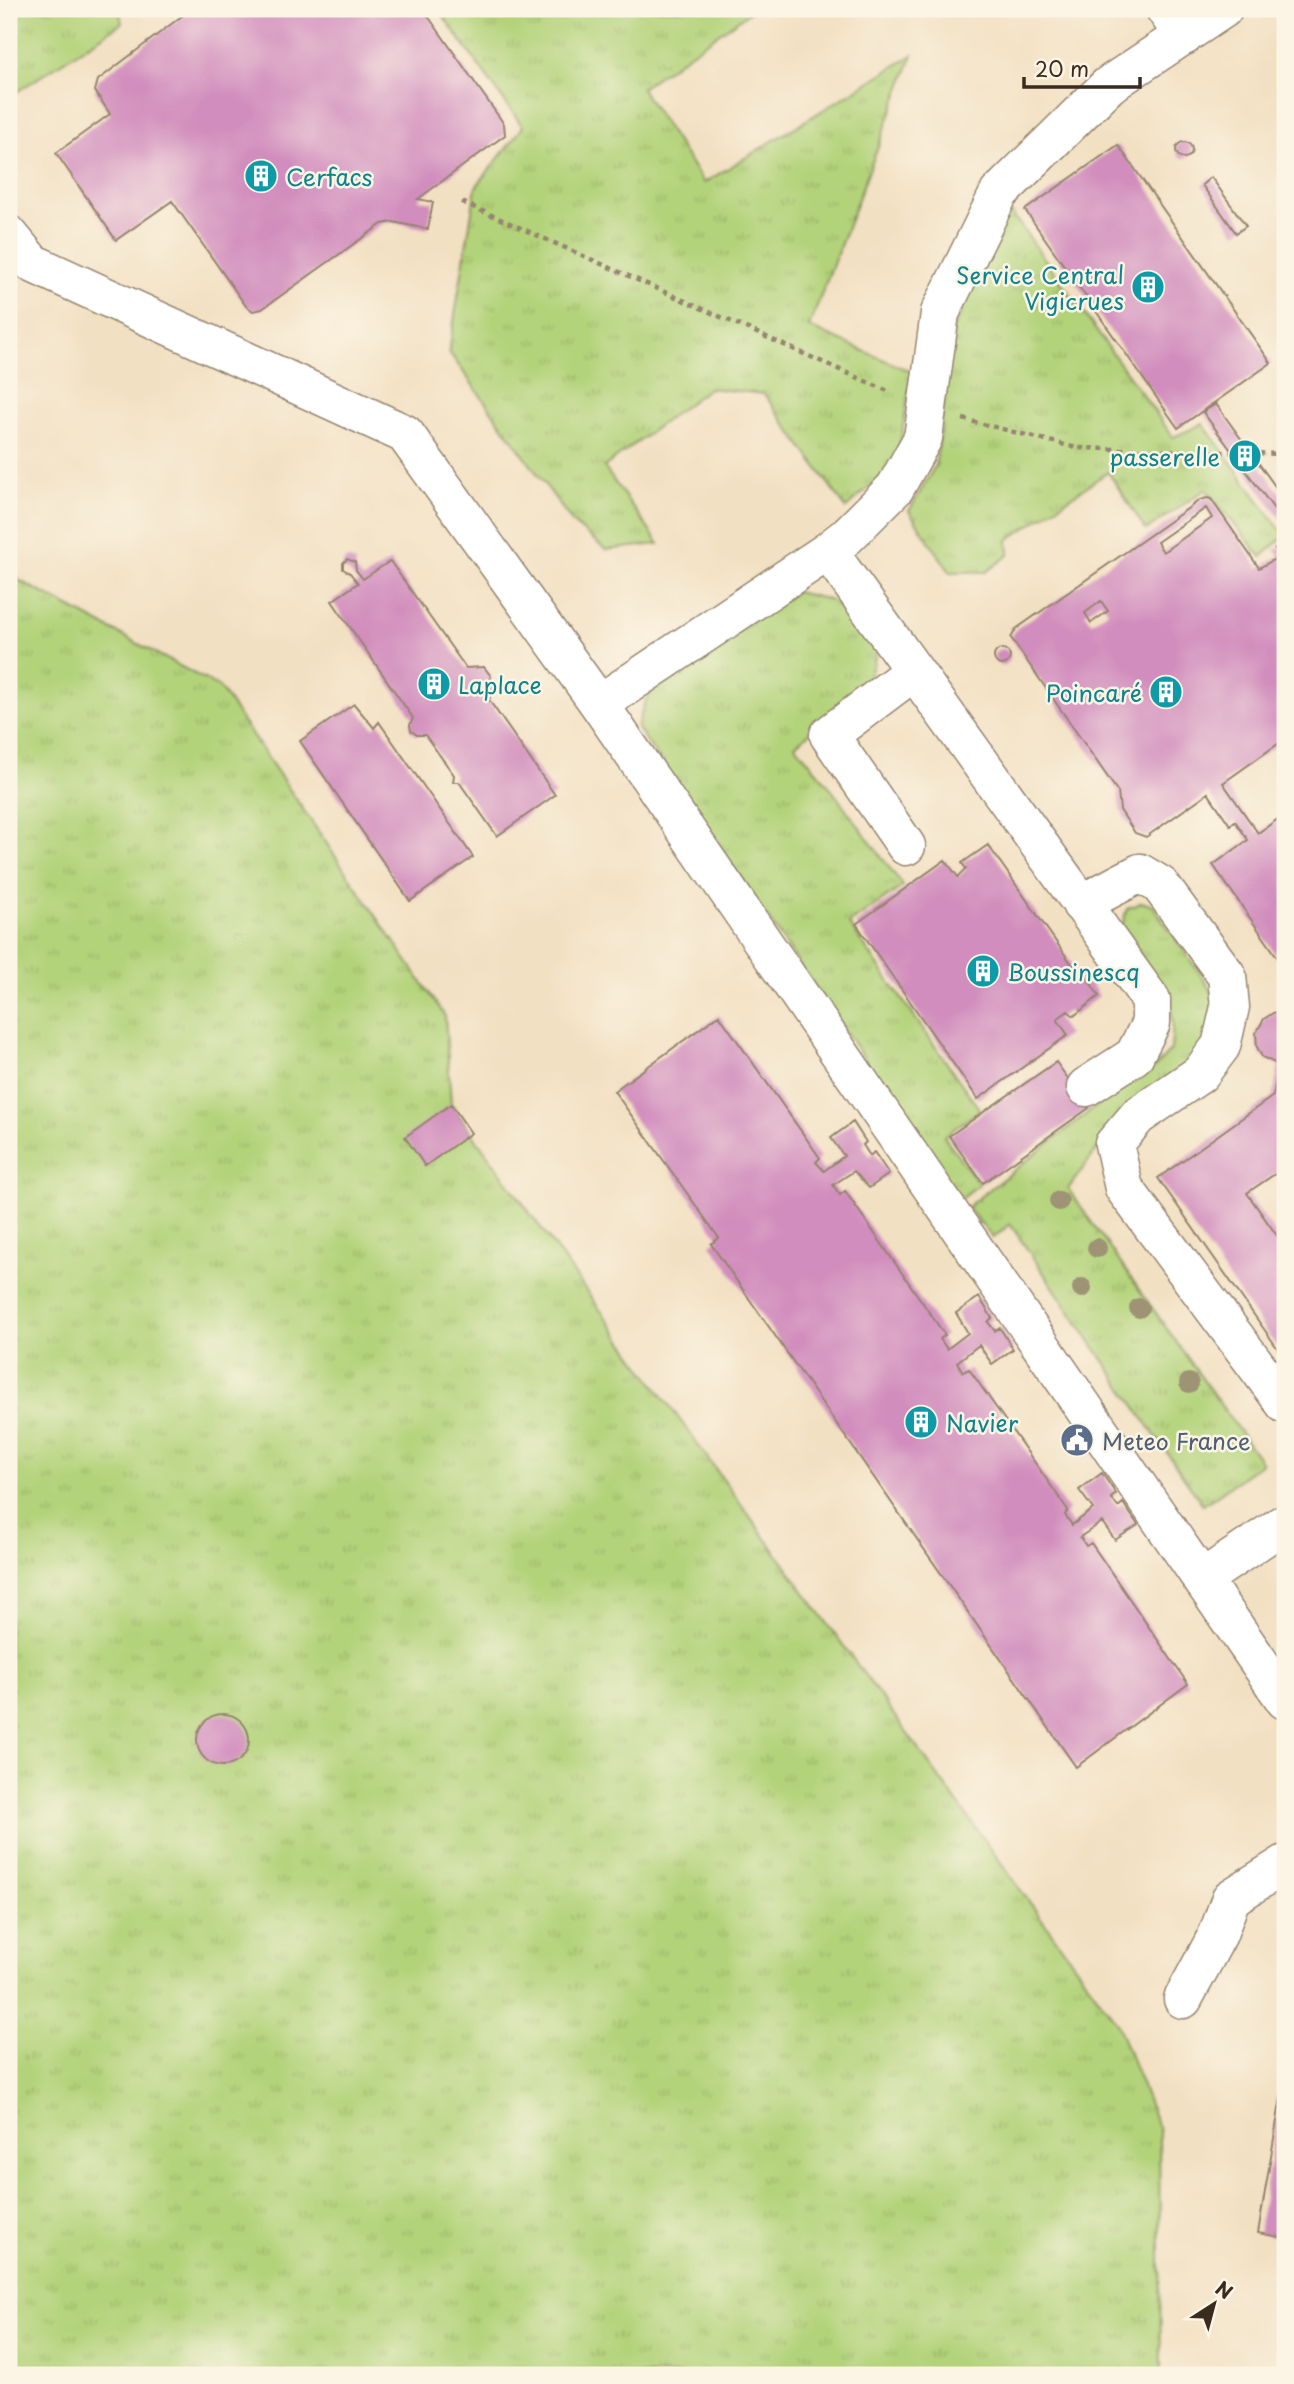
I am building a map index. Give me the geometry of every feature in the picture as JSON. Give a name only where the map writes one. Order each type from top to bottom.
[{"type":"lane","points":[[599,704],[828,551],[895,488],[923,438],[940,313],[999,193],[1175,23],[1223,9]]},
{"type":"lane","points":[[9,235],[32,263],[405,435],[599,704],[1285,1700]]},
{"type":"lane","points":[[828,551],[1151,1000],[1151,1023],[1134,1056],[1086,1087]]},
{"type":"lane","points":[[906,846],[829,735],[914,671]]},
{"type":"lane","points":[[1081,904],[1140,873],[1160,886],[1227,976],[1230,1007],[1221,1046],[1200,1074],[1138,1116],[1114,1144],[1124,1188],[1285,1404]]},
{"type":"lane","points":[[1202,1579],[1285,1523]]},
{"type":"lane","points":[[1182,1999],[1218,1934],[1231,1898],[1285,1864]]},
{"type":"path","points":[[462,202],[926,409],[1077,448],[1285,454]]},
{"type":"green space","points":[[9,9],[119,9],[122,23],[9,97]]},
{"type":"green space","points":[[438,9],[754,9],[641,88],[704,183],[913,55],[809,327],[912,372],[897,463],[846,508],[764,394],[709,388],[604,467],[659,544],[606,550],[573,523],[449,352],[476,187],[523,127]]},
{"type":"green space","points":[[1007,207],[1173,437],[1203,424],[1285,536],[1261,557],[1206,489],[1146,530],[1108,472],[1008,540],[1009,555],[986,572],[950,572],[909,511],[935,466],[941,431],[949,338]]},
{"type":"green space","points":[[9,575],[219,687],[445,1016],[451,1104],[1117,2023],[1159,2130],[1161,2375],[9,2375]]},
{"type":"green space","points":[[796,592],[830,600],[860,625],[877,652],[867,684],[795,745],[826,782],[903,886],[849,924],[980,1110],[944,1136],[979,1184],[960,1199],[637,727],[645,702],[657,685]]},
{"type":"green space","points":[[1142,902],[1153,906],[1211,990],[1217,1011],[1208,1048],[1119,1120],[1068,1189],[1262,1463],[1203,1505],[1010,1224],[993,1238],[967,1207],[1090,1111],[1156,1066],[1171,1050],[1173,1024],[1170,1001],[1121,927],[1127,909]]},
{"type":"building","name":"Cerfacs","points":[[191,9],[423,9],[504,124],[505,135],[418,199],[433,202],[428,229],[393,222],[382,224],[262,309],[253,311],[246,306],[172,201],[116,240],[56,153],[110,114],[95,91],[98,80]]},
{"type":"building","points":[[1184,142],[1192,150],[1184,158],[1176,150]]},
{"type":"building","name":"Service Central Vigicrues","points":[[1118,145],[1271,363],[1178,428],[1025,210]]},
{"type":"building","points":[[1211,177],[1246,226],[1236,233],[1202,185]]},
{"type":"building","name":"passerelle","points":[[1216,404],[1285,500],[1285,524],[1203,412]]},
{"type":"building","name":"Poincaré","points":[[1211,499],[1259,568],[1280,556],[1275,549],[1285,548],[1285,739],[1223,783],[1258,833],[1285,814],[1285,968],[1213,865],[1248,840],[1235,821],[1230,825],[1208,793],[1146,837],[1135,833],[1120,810],[1118,792],[1011,638],[1016,629],[1200,500]],"holes":[[[1206,508],[1212,518],[1163,552],[1157,542]],[[1101,601],[1108,611],[1091,623],[1085,613]]]},
{"type":"building","name":"Laplace","points":[[347,559],[355,562],[356,570],[363,579],[390,561],[466,668],[484,667],[493,686],[489,700],[555,795],[497,836],[459,782],[453,782],[454,775],[425,735],[417,735],[411,731],[413,718],[332,601],[358,583],[343,569],[343,563]]},
{"type":"building","points":[[1002,649],[1008,651],[1008,663],[1002,665],[996,663],[994,657],[996,651]]},
{"type":"building","points":[[354,704],[374,728],[379,722],[473,857],[410,901],[300,741]]},
{"type":"building","name":"Boussinescq","points":[[988,845],[1078,973],[1082,970],[1099,996],[1074,1016],[1068,1011],[1057,1019],[1068,1035],[978,1099],[856,924],[945,860],[958,877],[966,869],[962,863]]},
{"type":"building","points":[[1283,1010],[1285,1167],[1247,1193],[1285,1247],[1285,1359],[1158,1178],[1273,1096],[1279,1065],[1262,1057],[1257,1047],[1256,1033],[1264,1019]]},
{"type":"building","name":"Navier","points":[[719,1015],[820,1158],[816,1162],[824,1171],[844,1156],[831,1138],[853,1122],[866,1142],[863,1145],[870,1156],[874,1152],[889,1174],[869,1188],[854,1171],[833,1185],[840,1195],[845,1191],[945,1335],[940,1339],[947,1349],[968,1333],[956,1313],[979,1297],[992,1318],[988,1322],[995,1331],[1000,1328],[1013,1349],[992,1364],[979,1345],[957,1362],[963,1372],[969,1369],[1068,1510],[1065,1515],[1072,1525],[1093,1509],[1079,1490],[1102,1473],[1116,1494],[1111,1498],[1118,1507],[1123,1503],[1138,1525],[1115,1540],[1102,1522],[1080,1537],[1086,1546],[1091,1543],[1188,1684],[1076,1767],[711,1244],[719,1238],[614,1091]]},
{"type":"building","points":[[1056,1062],[1089,1108],[983,1183],[949,1136]]},
{"type":"building","points":[[451,1104],[471,1133],[425,1166],[405,1137]]},
{"type":"building","points":[[223,1714],[233,1716],[241,1722],[247,1730],[247,1750],[241,1758],[233,1764],[223,1766],[213,1764],[205,1758],[199,1750],[197,1740],[199,1730],[205,1722],[213,1716]]},
{"type":"building","points":[[1285,2079],[1285,2238],[1258,2233]]},
{"type":"place","name":"Cerfacs","points":[[261,176]]},
{"type":"place","name":"Service Central Vigicrues","points":[[1148,287]]},
{"type":"place","name":"passerelle","points":[[1245,456]]},
{"type":"place","name":"Laplace","points":[[434,684]]},
{"type":"place","name":"Poincaré","points":[[1166,692]]},
{"type":"place","name":"Boussinescq","points":[[983,971]]},
{"type":"place","name":"Navier","points":[[921,1422]]},
{"type":"place","name":"Meteo France","points":[[1077,1440]]}]
